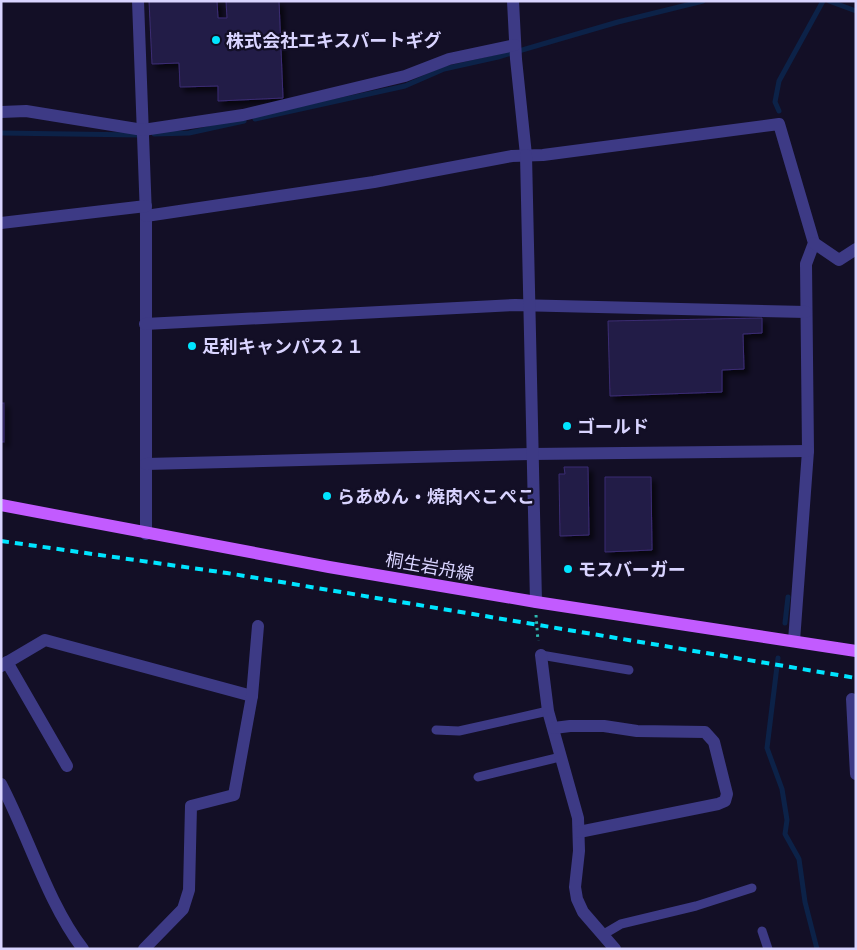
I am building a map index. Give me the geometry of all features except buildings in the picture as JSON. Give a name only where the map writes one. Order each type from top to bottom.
[{"type":"main road","name":"桐生岩舟線","points":[[1,505],[536,608],[794,641],[856,651]]},
{"type":"street","points":[[138,1],[146,211],[146,534]]},
{"type":"street","points":[[513,1],[515,51],[526,155],[531,454],[536,608]]},
{"type":"street","points":[[1,112],[26,111],[142,130],[244,115],[405,76],[449,58],[515,51]]},
{"type":"street","points":[[1,223],[146,211],[374,182],[512,156],[543,155],[780,124],[814,243],[806,264],[808,451],[794,641]]},
{"type":"street","points":[[814,243],[839,260],[856,249]]},
{"type":"street","points":[[145,324],[529,304],[806,312]]},
{"type":"street","points":[[146,464],[531,454],[808,451]]},
{"type":"street","points":[[144,949],[182,909],[189,890],[191,806],[234,795],[252,696],[258,626]]},
{"type":"street","points":[[67,766],[4,664],[46,640],[252,696]]},
{"type":"street","points":[[541,655],[548,711],[575,804],[579,832],[579,851],[575,872],[577,899],[583,912],[615,949]]},
{"type":"street","points":[[852,699],[856,766]]},
{"type":"street","points":[[554,728],[604,726],[637,731],[705,732],[714,742],[727,794],[724,801],[718,804],[579,832]]},
{"type":"street","points":[[1,784],[38,866],[74,936],[83,949]]},
{"type":"lane","points":[[541,655],[629,670]]},
{"type":"lane","points":[[436,730],[459,731],[548,711]]},
{"type":"lane","points":[[478,777],[560,757]]},
{"type":"lane","points":[[604,934],[621,924],[696,906],[752,888]]},
{"type":"lane","points":[[762,931],[768,949]]},
{"type":"path","points":[[536,608],[538,639]]},
{"type":"waterway","points":[[255,119],[405,86],[444,69],[498,57],[618,22],[703,1]]},
{"type":"waterway","points":[[779,111],[775,102],[779,81],[823,1]]},
{"type":"waterway","points":[[829,1],[856,11]]},
{"type":"waterway","points":[[154,134],[189,133],[244,121]]},
{"type":"waterway","points":[[1,133],[140,135]]},
{"type":"waterway","points":[[785,623],[788,597]]},
{"type":"waterway","points":[[778,658],[767,748],[782,789],[787,820],[785,834],[799,859],[805,902],[817,949]]},
{"type":"railway","points":[[1,541],[227,573],[856,678]]},
{"type":"place","name":"株式会社エキスパートギグ","points":[[216,40]]},
{"type":"place","name":"足利キャンパス２１","points":[[192,346]]},
{"type":"place","name":"ゴールド","points":[[567,426]]},
{"type":"place","name":"らあめん・焼肉ぺこぺこ","points":[[327,496]]},
{"type":"place","name":"モスバーガー","points":[[568,569]]}]
